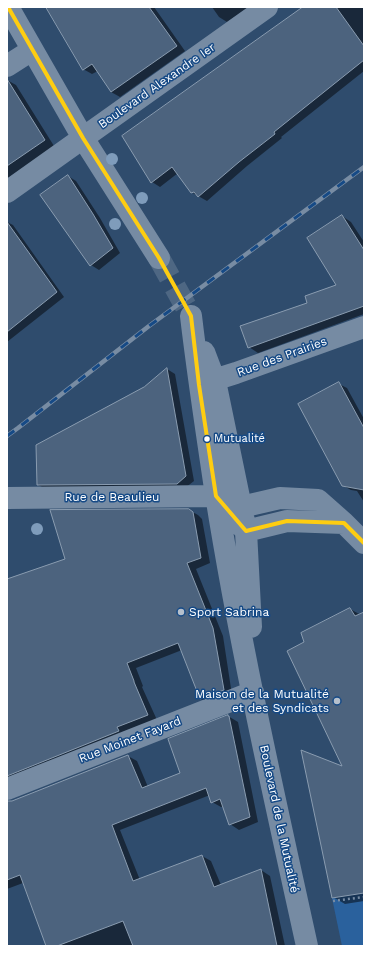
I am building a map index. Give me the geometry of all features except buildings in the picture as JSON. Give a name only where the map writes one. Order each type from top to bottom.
[{"type":"street","points":[[8,7],[83,138],[159,258]]},
{"type":"street","name":"Boulevard Alexandre Ier","points":[[7,192],[267,7]]},
{"type":"street","points":[[7,66],[32,50]]},
{"type":"street","name":"Rue des Prairies","points":[[207,382],[364,327]]},
{"type":"street","name":"Boulevard de la Mutualité","points":[[207,382],[216,496],[253,692],[306,946]]},
{"type":"street","name":"Boulevard de la Mutualité","points":[[207,382],[241,507],[246,531],[250,588],[253,692]]},
{"type":"street","points":[[216,496],[241,507],[280,498],[318,500],[364,543]]},
{"type":"street","points":[[216,496],[246,531],[287,521],[344,523]]},
{"type":"street","name":"Rue de Beaulieu","points":[[7,498],[216,496]]},
{"type":"street","name":"Rue Moinet Fayard","points":[[7,789],[253,692]]},
{"type":"path","points":[[333,902],[364,897]]},
{"type":"shaded area","points":[[364,893],[364,946],[342,946],[332,898]]},
{"type":"tunnel","points":[[159,258],[191,316]]},
{"type":"railway","points":[[7,436],[149,326],[364,167]]},
{"type":"transit line","points":[[8,7],[83,138],[159,258],[191,316],[199,385],[216,496],[246,531],[287,521],[344,523],[364,543]]},
{"type":"place","name":"Mutualité","points":[[207,439]]},
{"type":"place","name":"Sport Sabrina","points":[[181,612]]},
{"type":"place","name":"Maison de la Mutualité et des Syndicats","points":[[337,701]]}]
